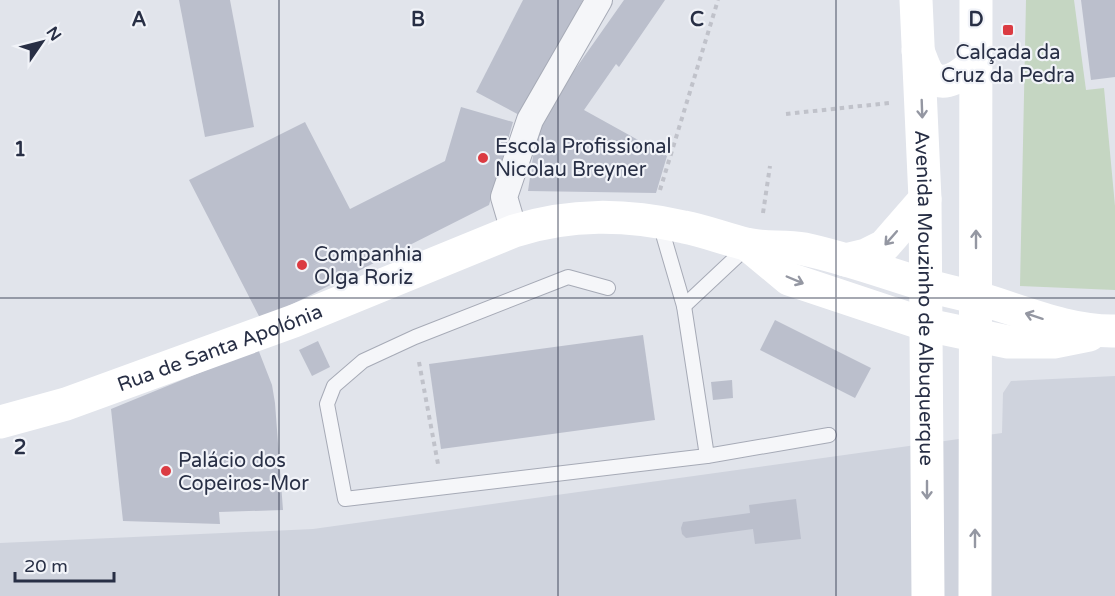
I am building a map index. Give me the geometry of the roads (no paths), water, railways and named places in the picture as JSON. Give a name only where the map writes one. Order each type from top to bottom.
[{"type":"street","points":[[514,231],[504,196],[530,120],[599,0]]},
{"type":"street","name":"Avenida Mouzinho de Albuquerque","points":[[916,0],[925,199],[927,596]]},
{"type":"street","points":[[975,596],[976,0]]},
{"type":"street","points":[[918,51],[928,74],[939,81],[949,81],[965,73],[975,62]]},
{"type":"street","points":[[845,260],[866,255],[884,246],[925,199]]},
{"type":"street","name":"Rua de Santa Apolónia","points":[[0,422],[66,404],[294,321],[514,231],[542,222],[574,217],[606,217],[658,211],[685,227],[754,235]]},
{"type":"street","points":[[754,235],[1044,319],[1097,331],[1113,331]]},
{"type":"street","points":[[754,235],[789,279],[927,325],[1008,342],[1038,343],[1113,331]]},
{"type":"lane","points":[[658,211],[684,306],[707,456]]},
{"type":"lane","points":[[684,306],[754,235]]},
{"type":"lane","points":[[608,288],[568,277],[415,337],[363,361],[334,386],[327,404],[345,499],[707,456],[829,435]]},
{"type":"place","name":"Calçada da Cruz da Pedra","points":[[1008,30]]},
{"type":"place","name":"Escola Profissional Nicolau Breyner","points":[[483,158]]},
{"type":"place","name":"Companhia Olga Roriz","points":[[302,265]]},
{"type":"place","name":"Palácio dos Copeiros-Mor","points":[[166,471]]}]
